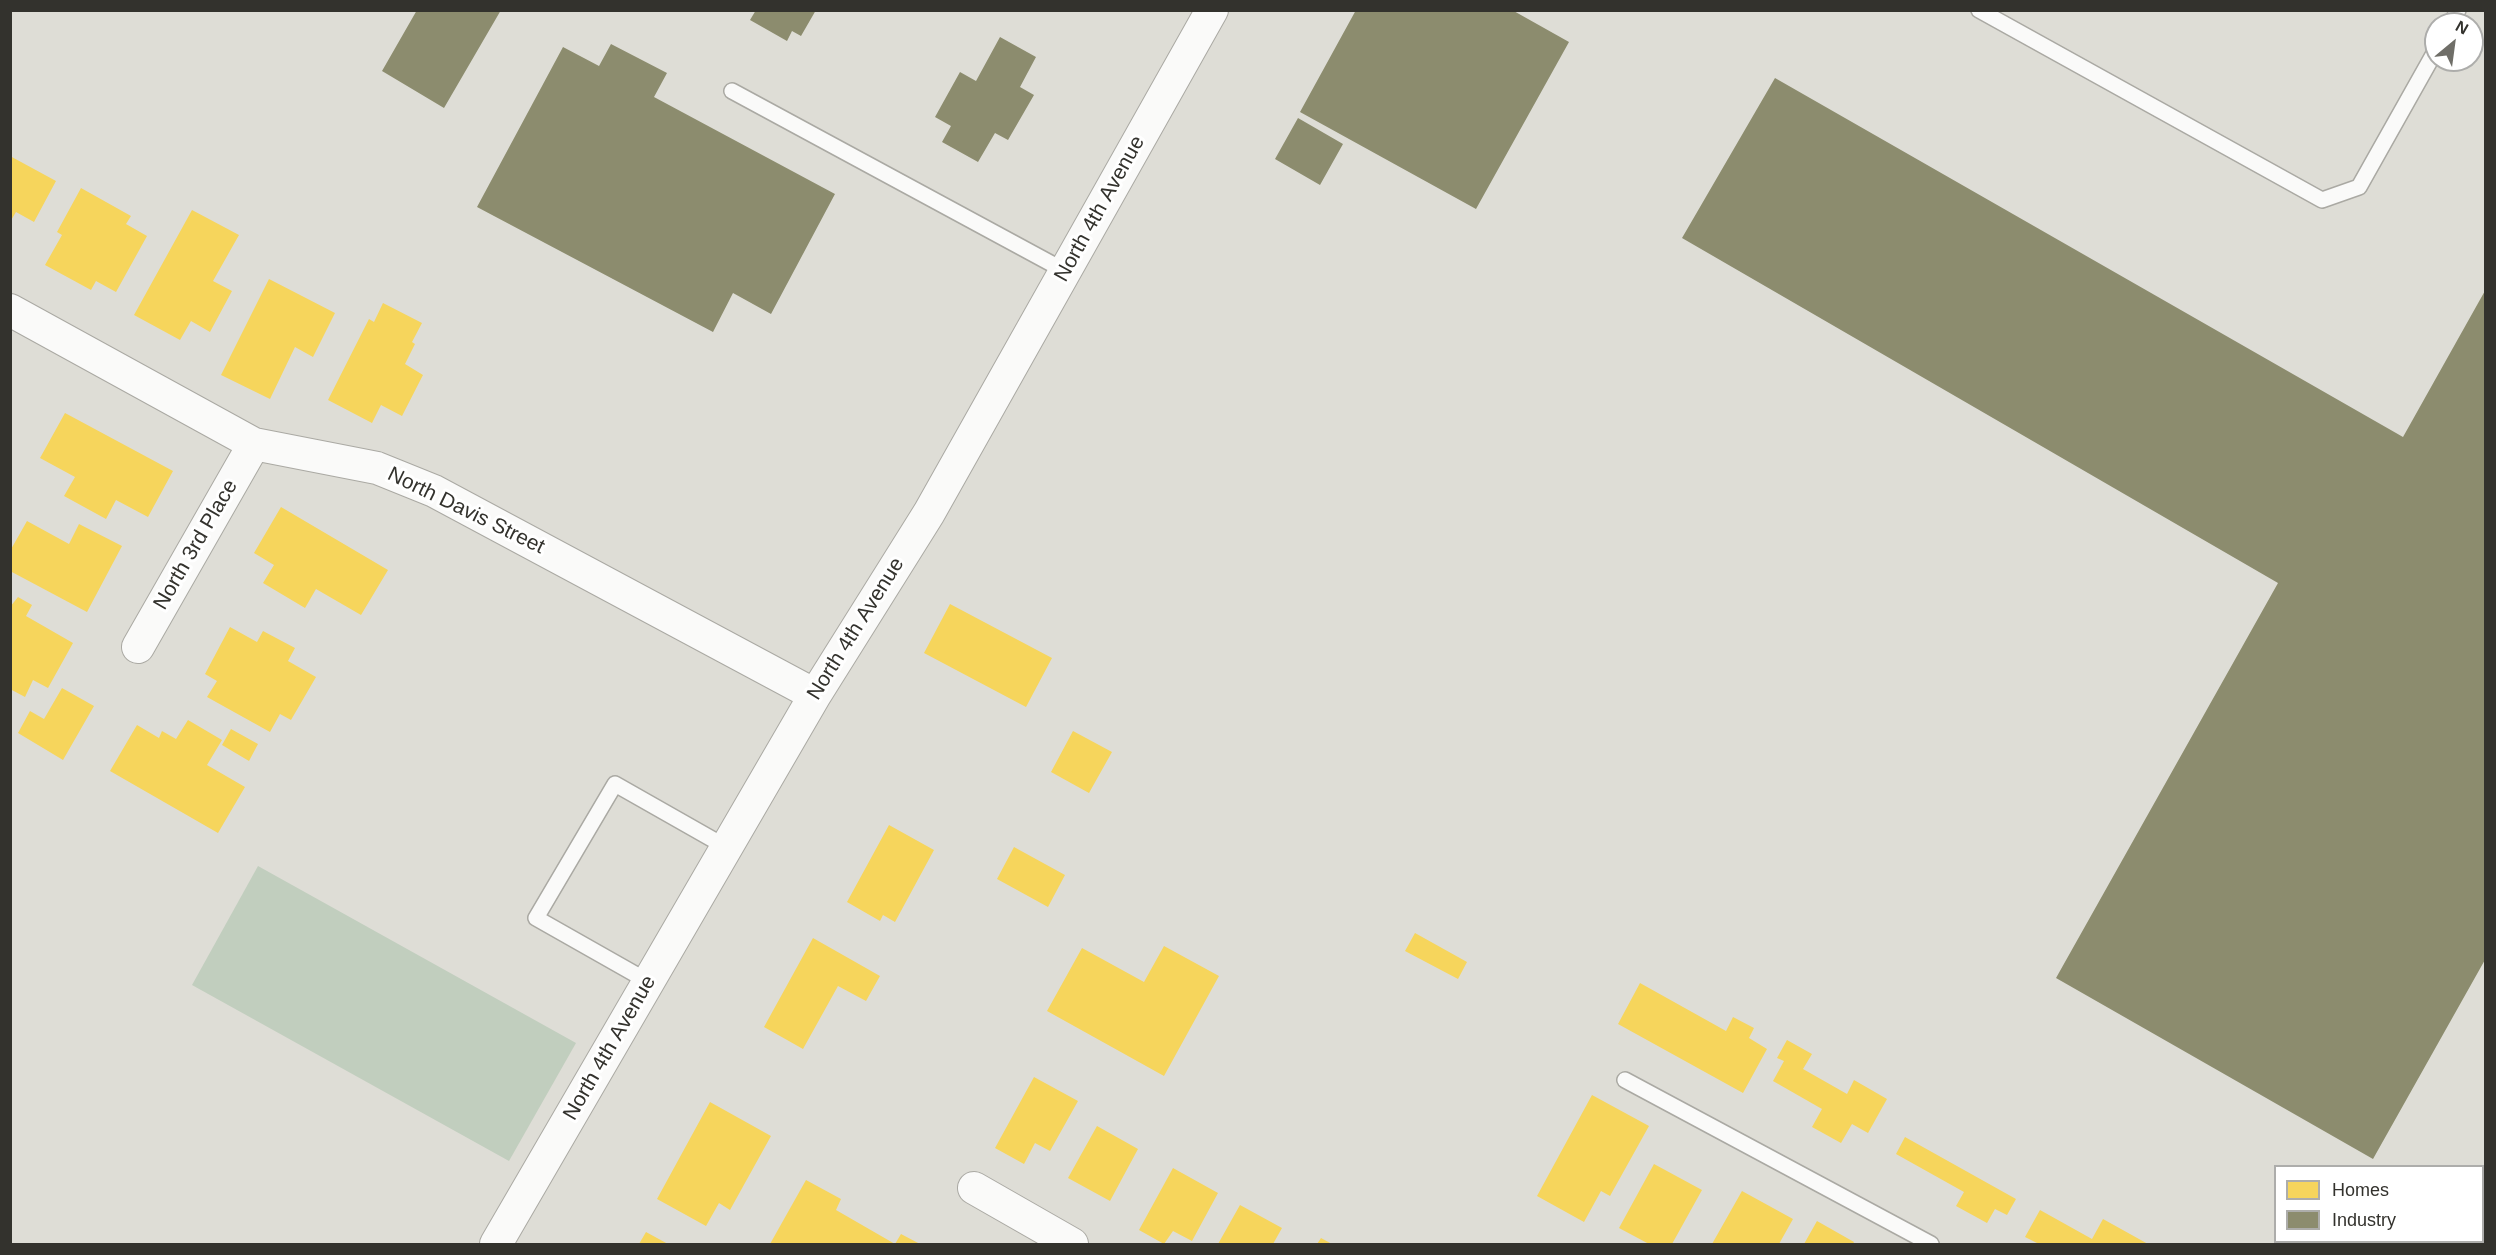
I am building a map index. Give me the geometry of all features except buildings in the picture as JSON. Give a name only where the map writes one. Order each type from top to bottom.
[{"type":"street","name":"North 4th Avenue","points":[[496,1245],[814,695],[929,513],[1212,10]]},
{"type":"street","name":"North Davis Street","points":[[10,309],[255,444],[377,468],[434,491],[814,695]]},
{"type":"street","name":"North 3rd Place","points":[[138,647],[255,444]]},
{"type":"street","points":[[974,1188],[1072,1245]]},
{"type":"lane","points":[[1979,10],[2322,200],[2359,188],[2424,72]]},
{"type":"lane","points":[[732,91],[1065,271]]},
{"type":"lane","points":[[649,982],[536,918],[615,784],[726,848]]},
{"type":"lane","points":[[1625,1080],[1931,1245]]},
{"type":"green space","points":[[258,866],[576,1043],[509,1161],[192,985]]}]
